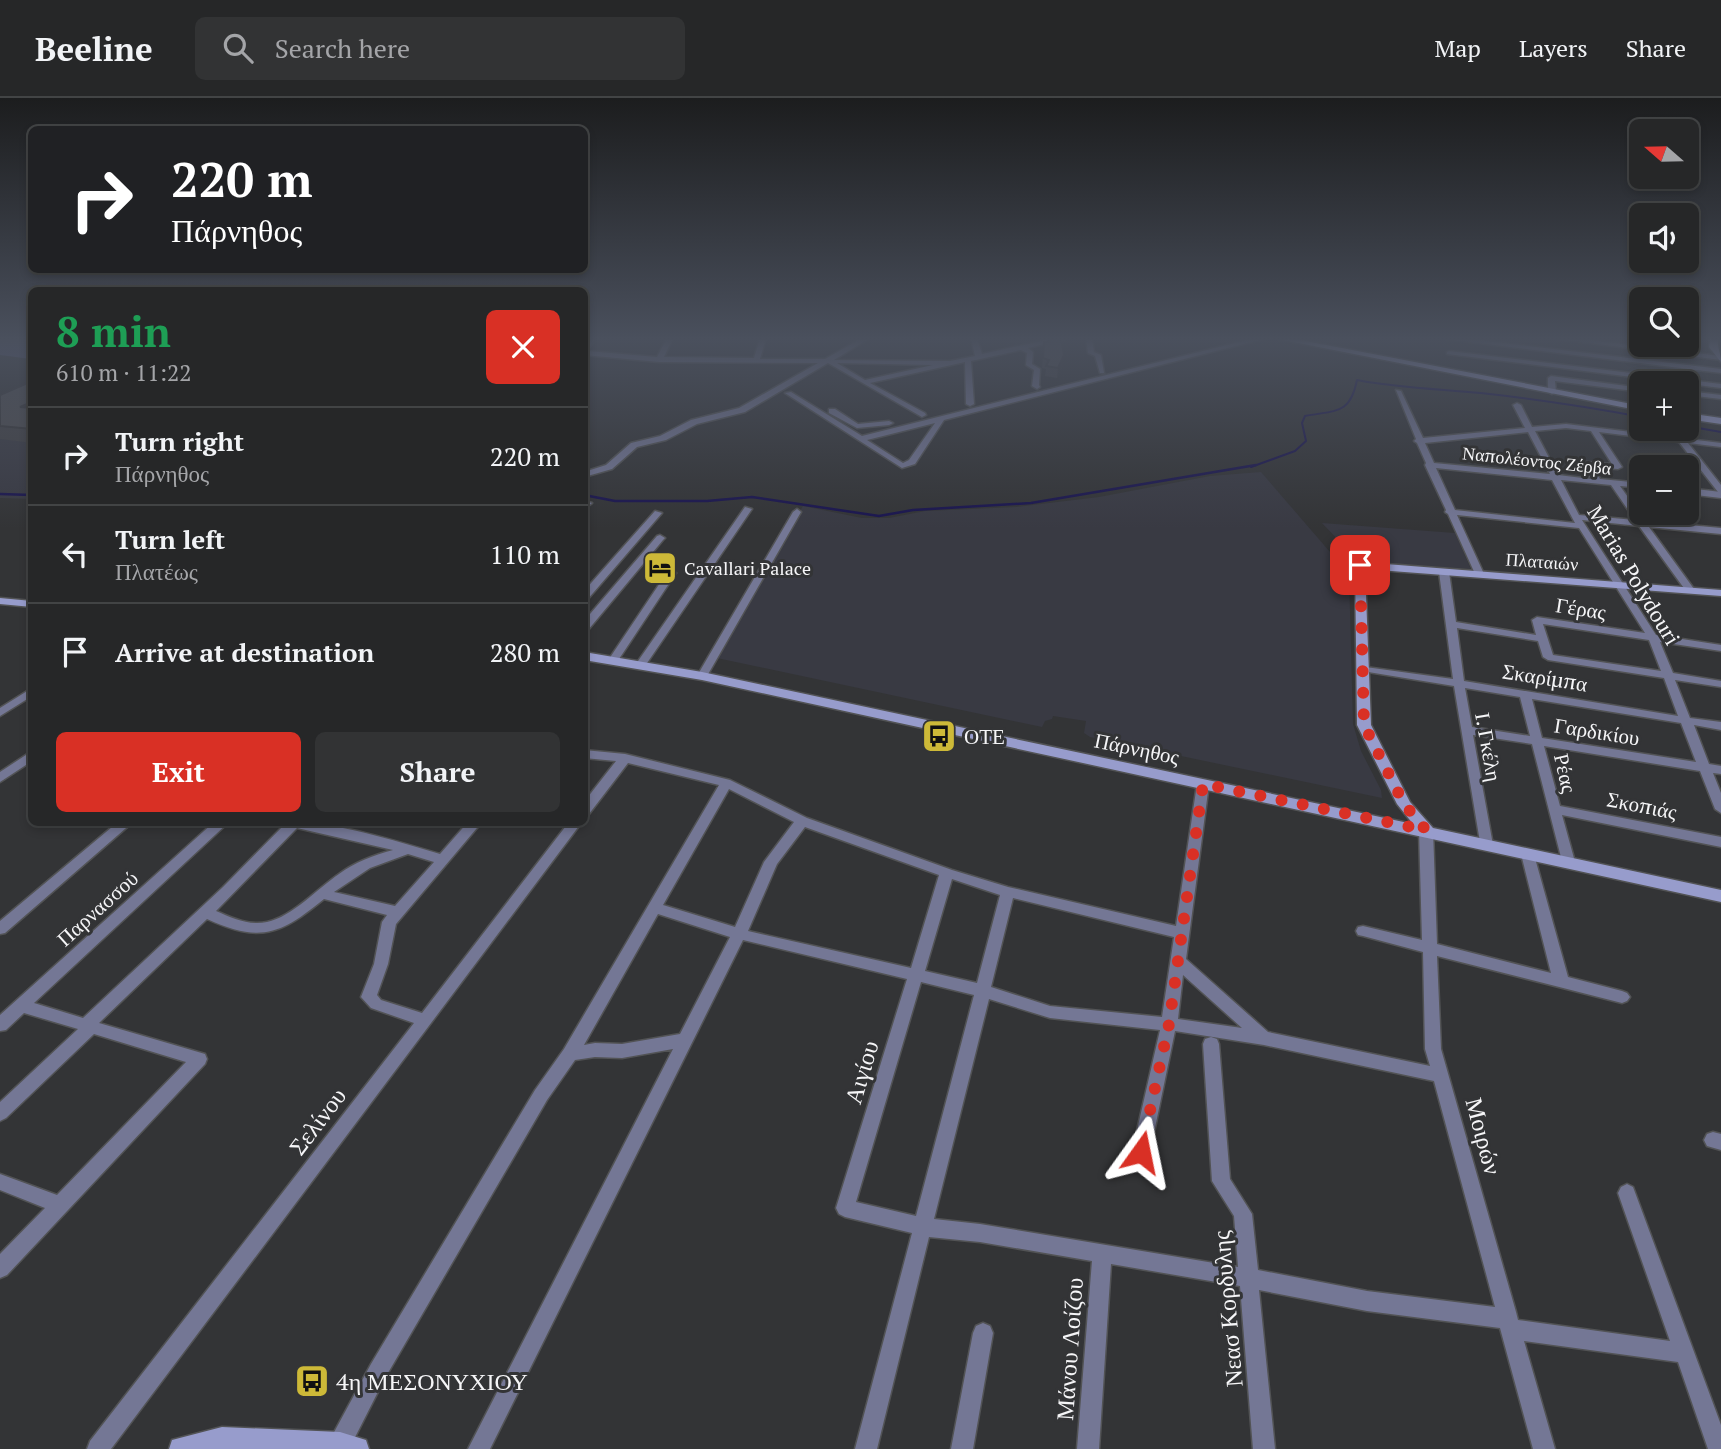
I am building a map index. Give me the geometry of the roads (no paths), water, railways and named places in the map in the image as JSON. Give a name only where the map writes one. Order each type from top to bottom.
[{"type":"main road","points":[[1600,401],[1629,407]]},
{"type":"main road","points":[[1699,418],[1721,421]]},
{"type":"main road","name":"Πλαταιών","points":[[1362,668],[1360,565],[1721,593]]},
{"type":"main road","points":[[0,601],[28,604]]},
{"type":"main road","name":"Πάρνηθος","points":[[588,656],[702,676],[1426,830],[1721,896]]},
{"type":"main road","points":[[1362,668],[1362,716],[1366,733],[1404,804],[1426,830]]},
{"type":"main road","points":[[181,1449],[222,1439],[349,1446]]},
{"type":"street","points":[[588,474],[609,467],[634,445],[663,438],[694,422],[730,414],[760,401]]},
{"type":"street","points":[[806,401],[902,466],[912,462],[942,418]]},
{"type":"street","points":[[810,401],[857,426],[876,427],[982,401]]},
{"type":"street","points":[[897,401],[922,415]]},
{"type":"street","points":[[861,439],[1010,401]]},
{"type":"street","points":[[1402,401],[1449,512],[1479,574]]},
{"type":"street","name":"Marias Polydouri","points":[[1517,405],[1576,517],[1654,640],[1721,809]]},
{"type":"street","points":[[1418,440],[1566,426],[1629,434]]},
{"type":"street","points":[[1594,430],[1618,467],[1588,464],[1597,482]]},
{"type":"street","points":[[1682,441],[1721,445]]},
{"type":"street","points":[[1682,441],[1721,492]]},
{"type":"street","name":"Ναπολέοντος Ζέρβα","points":[[1429,465],[1629,485]]},
{"type":"street","points":[[1614,483],[1629,504]]},
{"type":"street","points":[[1699,491],[1721,492]]},
{"type":"street","points":[[641,664],[748,509]]},
{"type":"street","points":[[702,676],[797,512]]},
{"type":"street","points":[[1449,512],[1582,526]]},
{"type":"street","points":[[589,586],[658,513]]},
{"type":"street","points":[[1576,517],[1629,522]]},
{"type":"street","points":[[1643,525],[1689,589]]},
{"type":"street","points":[[1661,525],[1721,531]]},
{"type":"street","points":[[1710,530],[1721,542]]},
{"type":"street","points":[[588,623],[660,538]]},
{"type":"street","name":"Ι. Γκέλη","points":[[1444,572],[1486,845]]},
{"type":"street","points":[[614,659],[671,573]]},
{"type":"street","name":"Γέρας","points":[[1542,639],[1537,620],[1721,649]]},
{"type":"street","points":[[1451,624],[1542,639],[1548,657],[1721,684]]},
{"type":"street","name":"Σκαρίμπα","points":[[1362,668],[1721,726]]},
{"type":"street","name":"Ρέας","points":[[1525,693],[1568,862]]},
{"type":"street","points":[[0,713],[28,694]]},
{"type":"street","name":"Γαρδικίου","points":[[1467,730],[1721,769]]},
{"type":"street","points":[[588,754],[625,758],[726,783],[802,821],[947,873],[1008,892],[1180,933]]},
{"type":"street","points":[[0,778],[28,757]]},
{"type":"street","points":[[588,806],[625,758]]},
{"type":"street","points":[[349,1446],[378,1371],[512,1143],[570,1054],[726,783]]},
{"type":"street","points":[[1141,1152],[1169,1024],[1203,784]]},
{"type":"street","name":"Σκοπιάς","points":[[1555,809],[1721,842]]},
{"type":"street","points":[[479,1449],[739,934],[771,862],[802,821]]},
{"type":"street","points":[[0,929],[122,826]]},
{"type":"street","name":"Παρνασσού","points":[[0,1025],[219,826]]},
{"type":"street","points":[[0,1113],[291,826]]},
{"type":"street","points":[[307,826],[443,860]]},
{"type":"street","points":[[424,1020],[376,1004],[369,997],[381,964],[389,922],[473,826]]},
{"type":"street","name":"Σελίνου","points":[[97,1449],[573,826]]},
{"type":"street","name":"Μοιρών","points":[[1426,830],[1433,1049],[1544,1449]]},
{"type":"street","points":[[204,912],[229,924],[267,929],[296,916],[359,867],[407,849]]},
{"type":"street","points":[[1528,854],[1561,981]]},
{"type":"street","name":"Αιγίου","points":[[924,1227],[845,1208],[918,976],[947,873]]},
{"type":"street","points":[[866,1449],[1008,892]]},
{"type":"street","points":[[323,894],[397,912]]},
{"type":"street","points":[[654,908],[739,934],[984,991],[1050,1012],[1169,1024],[1264,1038],[1442,1076]]},
{"type":"street","points":[[1363,931],[1622,997]]},
{"type":"street","points":[[1179,962],[1264,1038]]},
{"type":"street","points":[[0,1268],[199,1059],[22,1006]]},
{"type":"street","points":[[570,1054],[595,1050],[622,1051],[685,1040]]},
{"type":"street","name":"Νεασ Κορδυλης","points":[[1211,1044],[1221,1181],[1243,1214],[1264,1449]]},
{"type":"street","points":[[0,1182],[61,1205]]},
{"type":"street","points":[[1627,1193],[1719,1449]]},
{"type":"street","points":[[924,1227],[1102,1253],[1367,1301],[1683,1353]]},
{"type":"street","name":"Μάνου Λοίζου","points":[[1088,1449],[1102,1253]]},
{"type":"street","points":[[962,1449],[983,1333]]},
{"type":"waterway","points":[[1251,467],[1295,451],[1306,441],[1302,423],[1305,416],[1340,409],[1349,401]]},
{"type":"waterway","points":[[1542,401],[1629,415]]},
{"type":"waterway","points":[[1699,428],[1721,432]]},
{"type":"waterway","points":[[588,496],[615,501],[707,501],[752,497],[879,516],[913,510],[1031,503],[1256,465]]},
{"type":"waterway","points":[[0,494],[28,495]]},
{"type":"place","name":"Cavallari Palace","points":[[660,568]]},
{"type":"place","name":"ΟΤΕ","points":[[939,736]]},
{"type":"place","name":"4η ΜΕΣΟΝΥΧΙΟΥ","points":[[312,1381]]}]
